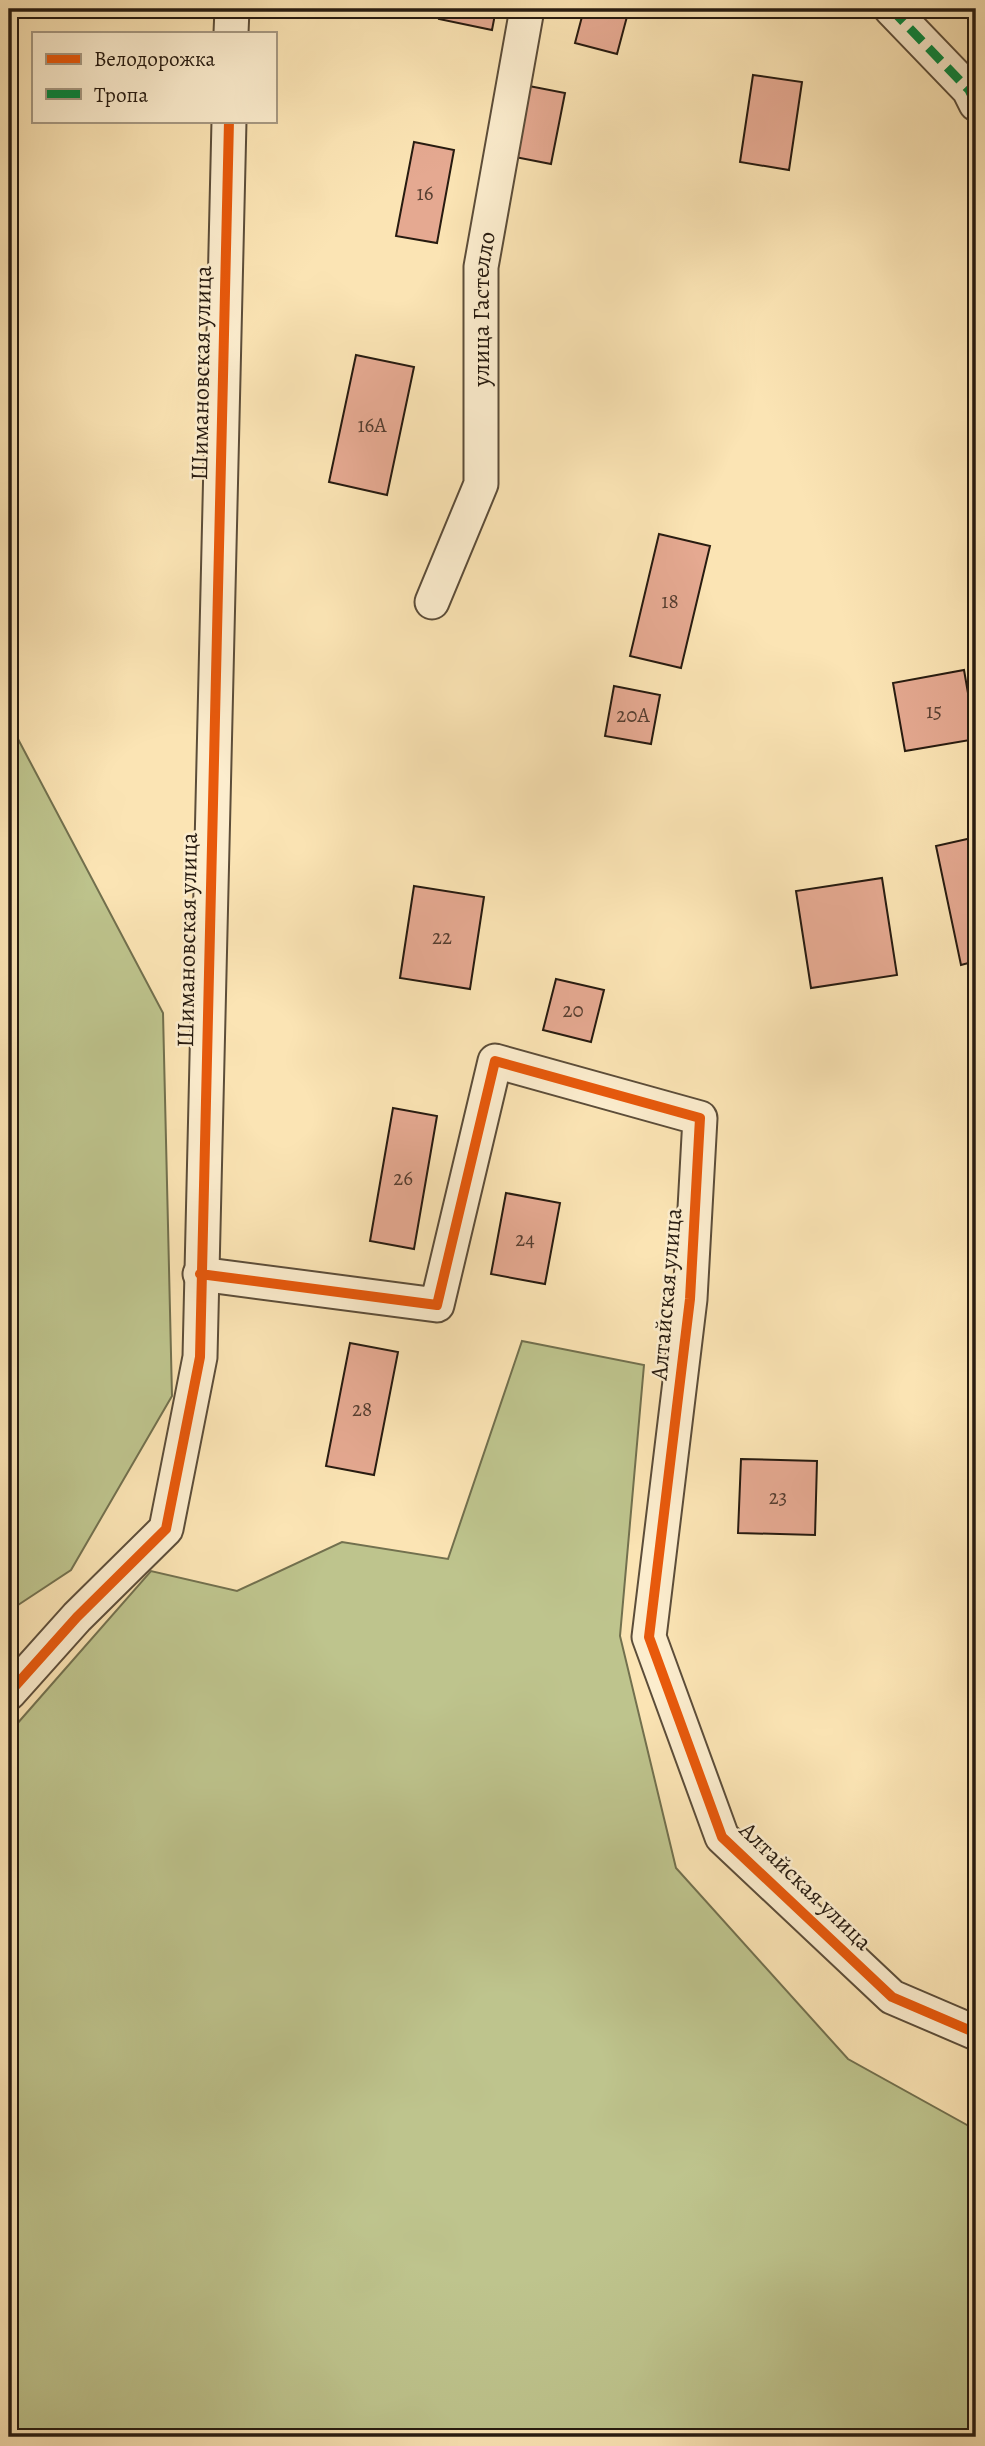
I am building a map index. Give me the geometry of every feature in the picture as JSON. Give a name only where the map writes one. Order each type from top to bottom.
[{"type":"street","points":[[231,32],[232,9]]},
{"type":"street","name":"улица Гастелло","points":[[432,602],[481,484],[481,268],[527,9]]},
{"type":"street","points":[[891,9],[970,90],[976,104]]},
{"type":"street","name":"Шимановская улица","points":[[9,1693],[77,1617],[166,1529],[200,1357],[229,122]]},
{"type":"street","name":"Алтайская улица","points":[[200,1274],[437,1305],[495,1061],[700,1118],[690,1299],[649,1637],[722,1837],[892,1997],[976,2033]]},
{"type":"green space","points":[[9,722],[163,1013],[172,1396],[71,1570],[9,1611]]},
{"type":"green space","points":[[522,1341],[644,1365],[620,1636],[676,1868],[848,2059],[976,2130],[976,2437],[9,2437],[9,1733],[151,1571],[237,1591],[342,1542],[448,1559]]},
{"type":"building","points":[[441,9],[496,9],[492,30],[439,19]]},
{"type":"building","points":[[584,9],[629,9],[617,54],[575,43]]},
{"type":"building","points":[[753,75],[802,82],[789,170],[740,162]]},
{"type":"building","points":[[529,86],[565,93],[551,164],[515,157]]},
{"type":"building","points":[[414,142],[454,150],[437,243],[396,236]]},
{"type":"building","points":[[356,355],[414,367],[387,495],[329,482]]},
{"type":"building","points":[[659,534],[710,546],[681,668],[630,656]]},
{"type":"building","points":[[964,670],[976,739],[905,751],[893,683]]},
{"type":"building","points":[[614,686],[660,695],[651,744],[605,736]]},
{"type":"building","points":[[976,837],[976,961],[961,965],[936,846]]},
{"type":"building","points":[[882,878],[897,975],[811,988],[796,891]]},
{"type":"building","points":[[414,886],[484,897],[470,989],[400,978]]},
{"type":"building","points":[[556,979],[604,990],[591,1042],[543,1030]]},
{"type":"building","points":[[393,1108],[437,1116],[414,1249],[370,1241]]},
{"type":"building","points":[[506,1193],[560,1203],[545,1284],[491,1274]]},
{"type":"building","points":[[350,1343],[398,1352],[374,1475],[326,1466]]},
{"type":"building","points":[[741,1459],[817,1461],[815,1535],[738,1533]]},
{"type":"marked path","points":[[891,9],[969,90],[976,104]]},
{"type":"cycle path","points":[[9,1693],[77,1617],[166,1529],[200,1357],[229,122]]},
{"type":"cycle path","points":[[200,1274],[437,1305],[495,1061],[700,1118],[690,1299],[649,1637],[722,1837],[892,1997],[976,2033]]}]
